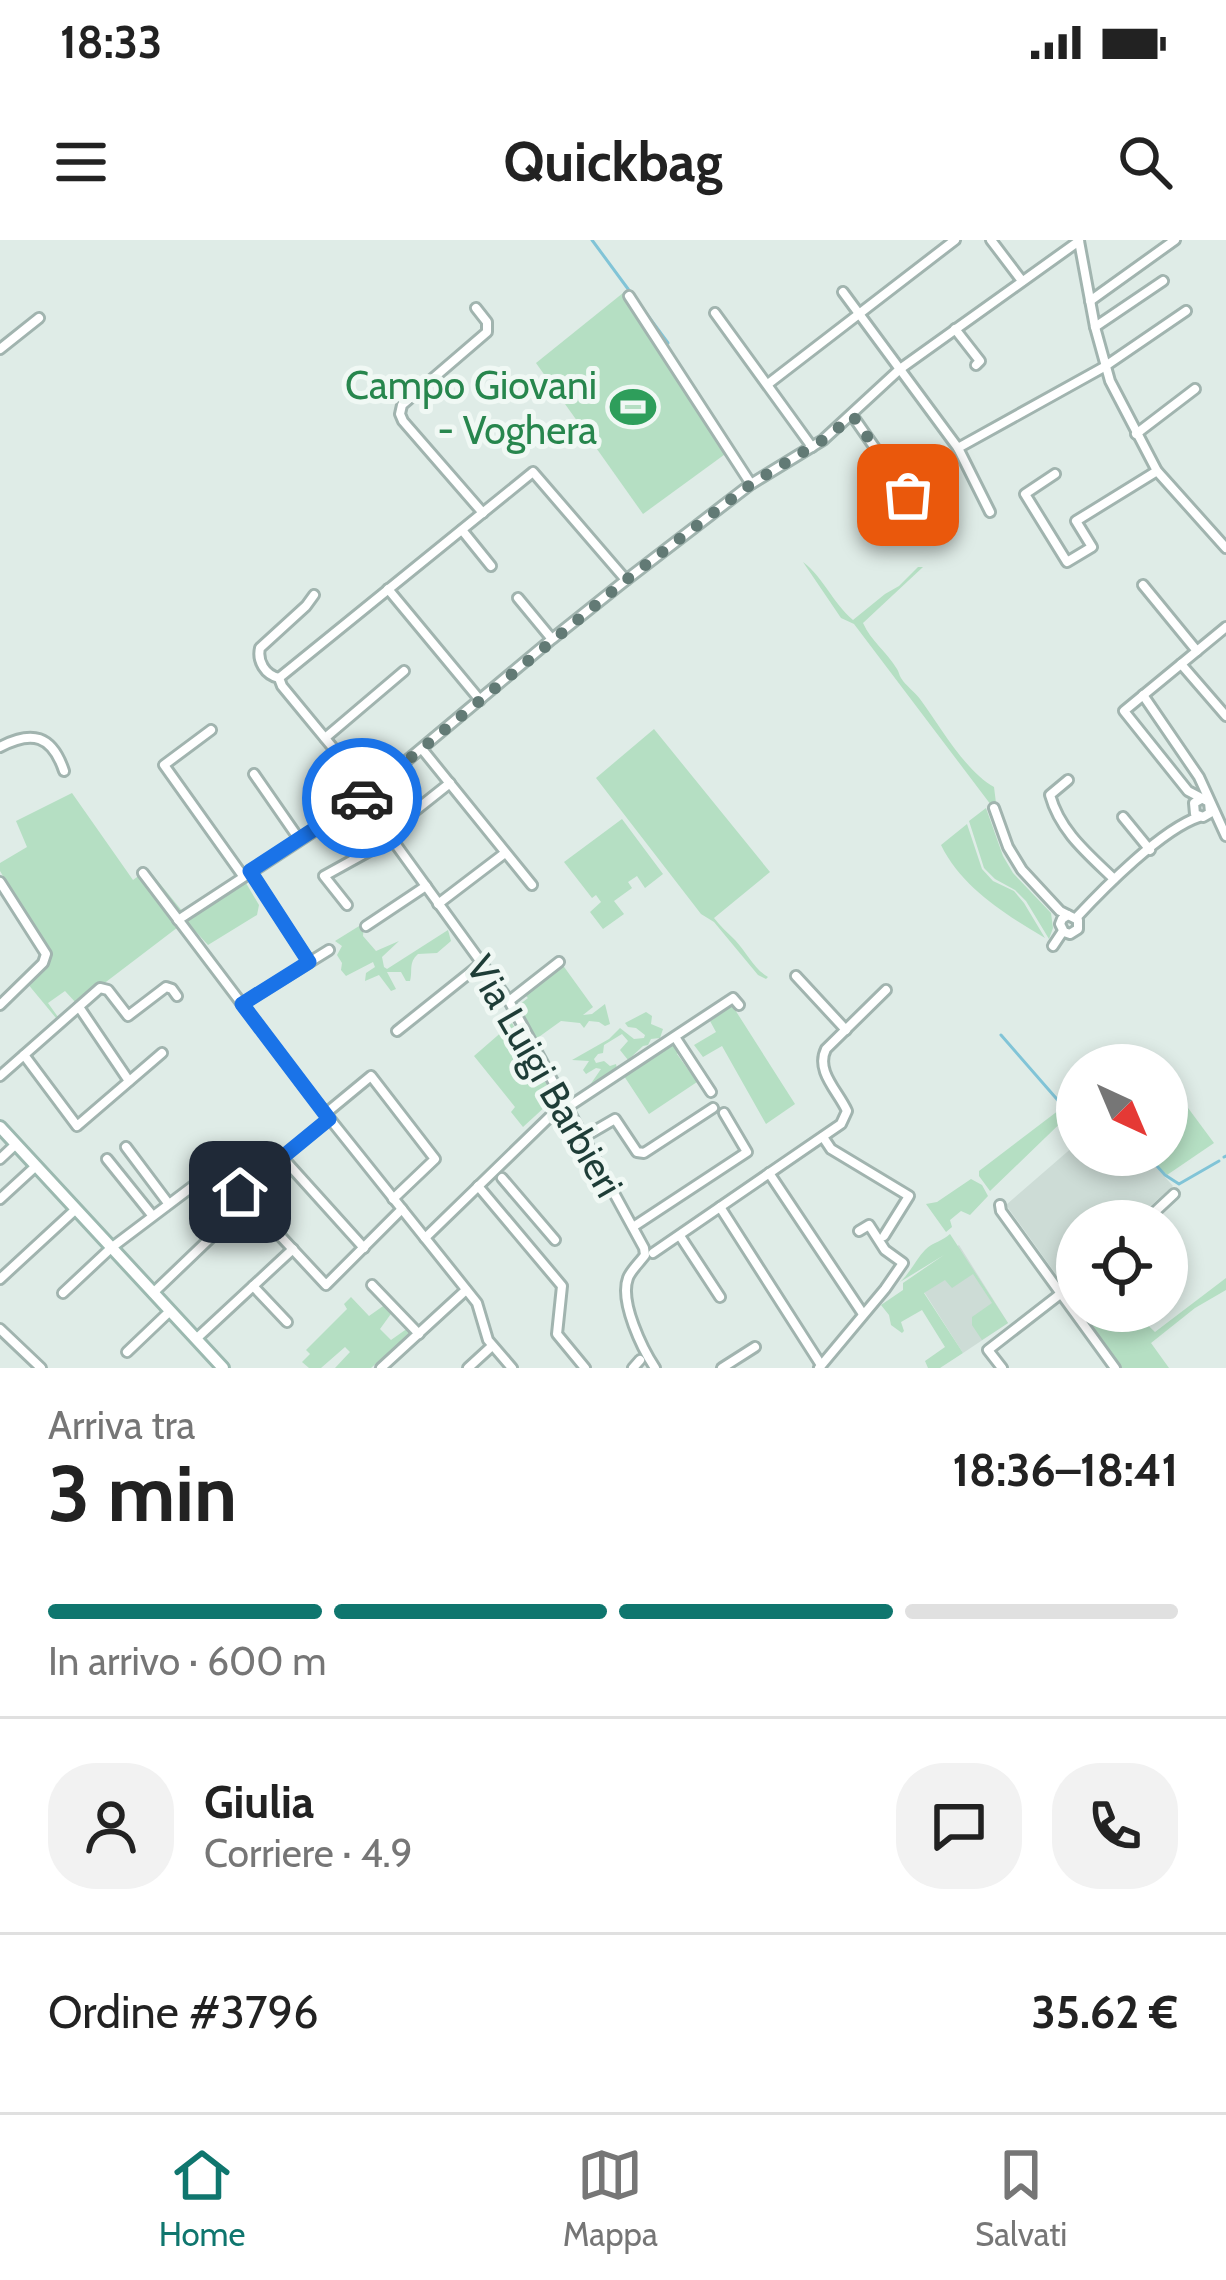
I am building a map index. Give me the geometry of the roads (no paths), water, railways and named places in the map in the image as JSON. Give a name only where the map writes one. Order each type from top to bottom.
[{"type":"main road","points":[[0,1127],[223,1368]]},
{"type":"street","points":[[768,385],[955,240]]},
{"type":"street","points":[[992,240],[1022,281]]},
{"type":"street","points":[[178,920],[370,794],[626,580],[751,484],[812,447],[853,416],[900,369],[1079,240],[1104,367],[1157,471],[1226,548]]},
{"type":"street","points":[[1090,301],[1175,240]]},
{"type":"street","points":[[1095,327],[1162,281]]},
{"type":"street","points":[[843,292],[958,448],[990,512]]},
{"type":"street","points":[[628,296],[751,484]]},
{"type":"street","points":[[476,308],[488,322],[487,332],[402,405],[400,414],[483,513]]},
{"type":"street","points":[[958,448],[1104,367],[1186,311]]},
{"type":"street","points":[[716,313],[812,447]]},
{"type":"street","points":[[0,350],[39,318]]},
{"type":"street","points":[[955,329],[980,361],[976,365]]},
{"type":"street","points":[[1136,434],[1195,388]]},
{"type":"street","points":[[853,416],[925,520],[943,510]]},
{"type":"street","points":[[1055,474],[1025,494],[1067,562],[1092,547],[1076,521],[1157,471]]},
{"type":"street","points":[[314,595],[260,648],[261,663],[272,676],[279,678],[533,472],[626,580]]},
{"type":"street","points":[[462,530],[491,566]]},
{"type":"street","points":[[1143,584],[1197,651]]},
{"type":"street","points":[[388,590],[480,700]]},
{"type":"street","points":[[518,598],[552,639]]},
{"type":"street","points":[[1206,807],[1124,711],[1226,627]]},
{"type":"street","points":[[1181,664],[1226,716]]},
{"type":"street","points":[[326,738],[404,671]]},
{"type":"street","name":"Via Luigi Barbieri","points":[[279,678],[370,794],[371,807],[389,836],[509,1001],[648,1251]]},
{"type":"street","points":[[1143,695],[1226,836]]},
{"type":"street","points":[[211,730],[164,765],[309,962]]},
{"type":"street","points":[[0,747],[19,737],[35,737],[51,746],[64,771]]},
{"type":"street","points":[[422,749],[532,885]]},
{"type":"street","points":[[254,774],[299,839]]},
{"type":"street","points":[[1068,780],[1050,795],[1055,813],[1063,828],[1114,878]]},
{"type":"street","points":[[346,905],[324,876],[389,836],[450,783]]},
{"type":"street","points":[[1053,946],[1067,922],[1114,878],[1206,807]]},
{"type":"street","points":[[994,808],[1012,856],[1067,922]]},
{"type":"street","points":[[1123,817],[1150,850]]},
{"type":"street","points":[[438,904],[505,853]]},
{"type":"street","points":[[143,872],[327,1116],[477,1303],[488,1340],[512,1368]]},
{"type":"street","points":[[0,882],[45,951],[44,963],[0,1005]]},
{"type":"street","points":[[365,926],[426,886]]},
{"type":"street","points":[[242,1004],[329,950]]},
{"type":"street","points":[[509,1001],[559,962]]},
{"type":"street","points":[[397,1031],[482,963]]},
{"type":"street","points":[[796,976],[846,1030]]},
{"type":"street","points":[[0,1076],[105,988],[128,1016],[166,987],[177,996]]},
{"type":"street","points":[[645,1363],[626,1290],[628,1277],[648,1251],[680,1236],[841,1124],[847,1111],[821,1056],[886,990]]},
{"type":"street","points":[[425,1238],[567,1105],[734,998],[739,1005]]},
{"type":"street","points":[[79,1007],[129,1081]]},
{"type":"street","points":[[675,1037],[711,1092]]},
{"type":"street","points":[[24,1055],[76,1126],[162,1053]]},
{"type":"street","points":[[240,1192],[371,1076],[436,1159],[393,1199]]},
{"type":"street","points":[[584,1137],[614,1119],[637,1152],[644,1154],[713,1108]]},
{"type":"street","points":[[633,1227],[747,1152],[724,1113]]},
{"type":"street","points":[[823,1137],[831,1149],[909,1196],[884,1236]]},
{"type":"street","points":[[0,1159],[16,1144]]},
{"type":"street","points":[[126,1147],[168,1203]]},
{"type":"street","points":[[282,1157],[364,1247]]},
{"type":"street","points":[[107,1159],[152,1216]]},
{"type":"street","points":[[0,1199],[36,1166]]},
{"type":"street","points":[[63,1293],[111,1248],[217,1168],[326,1285],[402,1209]]},
{"type":"street","points":[[769,1173],[863,1314]]},
{"type":"street","points":[[502,1178],[555,1240]]},
{"type":"street","points":[[478,1186],[562,1286],[556,1334],[584,1368]]},
{"type":"street","points":[[1167,1200],[1174,1194]]},
{"type":"street","points":[[153,1293],[249,1202]]},
{"type":"street","points":[[1000,1205],[1056,1285]]},
{"type":"street","points":[[720,1207],[820,1367],[903,1263],[885,1250],[869,1225],[859,1231]]},
{"type":"street","points":[[0,1279],[76,1209]]},
{"type":"street","points":[[680,1236],[720,1297]]},
{"type":"street","points":[[196,1339],[293,1249]]},
{"type":"street","points":[[372,1285],[419,1334]]},
{"type":"street","points":[[253,1286],[287,1322]]},
{"type":"street","points":[[381,1368],[466,1290]]},
{"type":"street","points":[[1002,1368],[988,1350],[1056,1299]]},
{"type":"street","points":[[127,1352],[170,1311]]},
{"type":"street","points":[[0,1329],[41,1368]]},
{"type":"street","points":[[1090,1332],[1115,1368]]},
{"type":"street","points":[[468,1368],[492,1346]]},
{"type":"street","points":[[722,1368],[755,1347]]},
{"type":"waterway","points":[[592,240],[631,293]]},
{"type":"waterway","points":[[637,301],[668,343]]},
{"type":"waterway","points":[[1001,1035],[1056,1098]]},
{"type":"waterway","points":[[1167,1176],[1179,1184],[1219,1161]]},
{"type":"place","name":"Campo Giovani - Voghera","points":[[633,407]]}]
